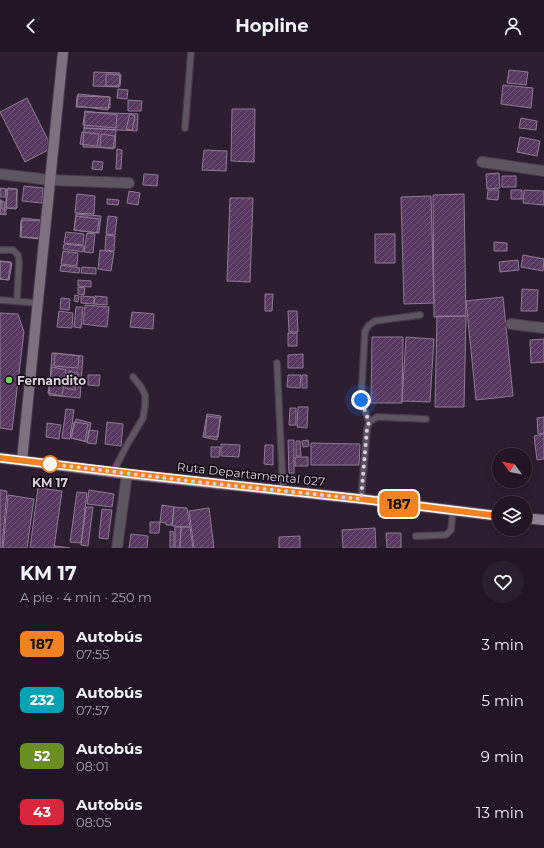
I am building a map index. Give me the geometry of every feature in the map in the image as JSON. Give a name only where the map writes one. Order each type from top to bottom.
[{"type":"main road","name":"Ruta Departamental 027","points":[[0,458],[127,474],[361,499],[492,515]]},
{"type":"main road","points":[[532,519],[544,520]]},
{"type":"street","points":[[22,460],[63,52]]},
{"type":"street","points":[[482,162],[544,171]]},
{"type":"street","points":[[0,174],[50,180],[129,183]]},
{"type":"street","points":[[511,324],[544,328]]},
{"type":"street","points":[[117,548],[127,474]]},
{"type":"lane","points":[[185,128],[191,52]]},
{"type":"lane","points":[[0,250],[13,250],[18,255],[17,301]]},
{"type":"lane","points":[[0,300],[38,303]]},
{"type":"lane","points":[[361,499],[367,429],[369,422],[361,400],[365,331],[375,320],[420,315]]},
{"type":"lane","points":[[277,363],[283,491]]},
{"type":"lane","points":[[113,472],[143,418],[145,395],[133,377]]},
{"type":"lane","points":[[369,422],[377,417],[426,419]]},
{"type":"lane","points":[[416,536],[446,535],[451,530],[453,511]]},
{"type":"building","points":[[509,70],[528,72],[526,85],[507,83]]},
{"type":"building","points":[[94,72],[120,73],[119,87],[93,86]]},
{"type":"building","points":[[106,74],[121,75],[120,86],[106,86]]},
{"type":"building","points":[[503,85],[533,88],[531,108],[501,104]]},
{"type":"building","points":[[118,89],[128,90],[127,99],[117,98]]},
{"type":"building","points":[[78,94],[110,97],[108,110],[77,106]]},
{"type":"building","points":[[77,96],[110,97],[110,108],[76,107]]},
{"type":"building","points":[[27,98],[52,148],[25,162],[0,112]]},
{"type":"building","points":[[128,100],[142,101],[141,111],[128,111]]},
{"type":"building","points":[[232,109],[255,109],[254,162],[231,161]]},
{"type":"building","points":[[85,111],[117,115],[116,128],[83,125]]},
{"type":"building","points":[[85,112],[138,114],[137,131],[84,128]]},
{"type":"building","points":[[130,114],[135,116],[132,130],[126,129]]},
{"type":"building","points":[[521,118],[537,121],[536,130],[519,128]]},
{"type":"building","points":[[84,128],[116,130],[115,148],[83,147]]},
{"type":"building","points":[[82,132],[99,134],[97,146],[80,144]]},
{"type":"building","points":[[101,134],[115,136],[113,149],[100,147]]},
{"type":"building","points":[[520,137],[540,141],[537,156],[517,152]]},
{"type":"building","points":[[117,149],[122,150],[121,169],[116,169]]},
{"type":"building","points":[[204,150],[227,151],[226,171],[202,170]]},
{"type":"building","points":[[93,161],[103,162],[102,170],[92,169]]},
{"type":"building","points":[[499,173],[500,188],[487,189],[486,174]]},
{"type":"building","points":[[144,174],[158,175],[157,186],[143,185]]},
{"type":"building","points":[[502,176],[516,176],[516,187],[502,187]]},
{"type":"building","points":[[24,186],[43,188],[42,203],[22,201]]},
{"type":"building","points":[[0,188],[6,189],[5,197],[0,197]]},
{"type":"building","points":[[8,188],[17,189],[16,209],[6,208]]},
{"type":"building","points":[[6,189],[17,189],[17,208],[6,208]]},
{"type":"building","points":[[488,190],[499,190],[498,200],[487,199]]},
{"type":"building","points":[[511,190],[522,190],[522,199],[511,199]]},
{"type":"building","points":[[524,190],[544,191],[544,205],[523,203]]},
{"type":"building","points":[[129,191],[140,193],[138,205],[127,203]]},
{"type":"building","points":[[77,194],[95,196],[94,214],[75,213]]},
{"type":"building","points":[[464,194],[466,316],[434,317],[433,195]]},
{"type":"building","points":[[431,196],[434,303],[404,304],[401,197]]},
{"type":"building","points":[[230,198],[253,198],[250,282],[227,281]]},
{"type":"building","points":[[107,199],[119,200],[118,205],[107,204]]},
{"type":"building","points":[[0,200],[2,200],[2,209],[6,209],[6,215],[0,214]]},
{"type":"building","points":[[0,202],[5,202],[4,214],[0,214]]},
{"type":"building","points":[[76,214],[101,216],[99,233],[74,230]]},
{"type":"building","points":[[76,216],[99,219],[97,233],[74,230]]},
{"type":"building","points":[[108,216],[117,217],[115,235],[106,234]]},
{"type":"building","points":[[22,218],[41,220],[39,239],[21,237]]},
{"type":"building","points":[[21,220],[41,221],[40,238],[20,237]]},
{"type":"building","points":[[66,232],[84,234],[83,245],[64,243]]},
{"type":"building","points":[[87,233],[95,234],[93,253],[84,252]]},
{"type":"building","points":[[375,234],[395,234],[395,263],[375,263]]},
{"type":"building","points":[[106,235],[115,236],[114,251],[105,250]]},
{"type":"building","points":[[494,242],[507,243],[507,251],[494,251]]},
{"type":"building","points":[[64,244],[84,246],[83,252],[63,249]]},
{"type":"building","points":[[100,250],[114,252],[111,271],[98,269]]},
{"type":"building","points":[[63,251],[78,253],[77,266],[61,264]]},
{"type":"building","points":[[523,255],[544,259],[543,271],[521,267]]},
{"type":"building","points":[[518,260],[519,270],[500,272],[499,262]]},
{"type":"building","points":[[0,261],[11,262],[8,280],[0,279]]},
{"type":"building","points":[[0,261],[12,263],[9,280],[0,279]]},
{"type":"building","points":[[61,265],[80,268],[79,273],[60,271]]},
{"type":"building","points":[[82,267],[96,268],[96,274],[81,273]]},
{"type":"building","points":[[78,280],[91,281],[91,287],[78,286]]},
{"type":"building","points":[[78,287],[85,288],[84,295],[78,294]]},
{"type":"building","points":[[522,289],[538,290],[537,311],[521,311]]},
{"type":"building","points":[[265,294],[273,294],[272,311],[265,311]]},
{"type":"building","points":[[75,295],[79,296],[78,302],[74,301]]},
{"type":"building","points":[[81,296],[94,297],[94,304],[81,303]]},
{"type":"building","points":[[95,296],[107,297],[107,305],[94,304]]},
{"type":"building","points":[[503,297],[513,396],[476,400],[466,301]]},
{"type":"building","points":[[61,298],[70,299],[69,310],[60,309]]},
{"type":"building","points":[[85,305],[109,307],[107,327],[83,324]]},
{"type":"building","points":[[76,307],[83,307],[81,328],[74,327]]},
{"type":"building","points":[[59,311],[73,313],[72,328],[57,327]]},
{"type":"building","points":[[288,311],[297,311],[298,332],[289,332]]},
{"type":"building","points":[[132,312],[154,314],[153,329],[130,327]]},
{"type":"building","name":"Fernandito","points":[[0,313],[18,314],[24,332],[12,430],[0,428]]},
{"type":"building","points":[[437,316],[466,316],[464,407],[435,407]]},
{"type":"building","points":[[288,333],[297,333],[297,346],[288,346]]},
{"type":"building","points":[[372,337],[403,337],[402,403],[371,403]]},
{"type":"building","points":[[406,337],[434,339],[430,402],[402,401]]},
{"type":"building","points":[[544,339],[544,362],[531,363],[530,340]]},
{"type":"building","points":[[52,353],[83,356],[80,398],[49,395]]},
{"type":"building","points":[[55,353],[79,356],[78,368],[54,366]]},
{"type":"building","points":[[303,354],[303,368],[288,368],[288,355]]},
{"type":"building","points":[[52,367],[66,370],[62,396],[48,393]]},
{"type":"building","points":[[69,371],[78,373],[75,390],[65,388]]},
{"type":"building","points":[[88,375],[100,375],[99,386],[88,385]]},
{"type":"building","points":[[288,375],[301,375],[300,388],[287,387]]},
{"type":"building","points":[[302,375],[307,375],[307,388],[302,388]]},
{"type":"building","points":[[298,407],[308,407],[307,428],[297,427]]},
{"type":"building","points":[[290,408],[296,408],[296,425],[289,425]]},
{"type":"building","points":[[66,409],[74,410],[70,439],[62,438]]},
{"type":"building","points":[[207,414],[221,416],[217,440],[203,437]]},
{"type":"building","points":[[207,416],[220,418],[218,437],[205,436]]},
{"type":"building","points":[[544,417],[544,433],[538,434],[537,418]]},
{"type":"building","points":[[76,419],[91,423],[87,442],[71,438]]},
{"type":"building","points":[[74,422],[88,424],[85,441],[71,438]]},
{"type":"building","points":[[107,422],[123,424],[121,446],[105,444]]},
{"type":"building","points":[[47,423],[61,425],[59,439],[46,437]]},
{"type":"building","points":[[89,430],[98,431],[96,444],[87,443]]},
{"type":"building","points":[[544,434],[544,459],[537,460],[534,436]]},
{"type":"building","points":[[288,440],[294,440],[294,473],[289,473]]},
{"type":"building","points":[[308,440],[309,446],[303,447],[302,441]]},
{"type":"building","points":[[296,441],[300,441],[301,456],[296,456]]},
{"type":"building","points":[[311,443],[360,444],[359,465],[311,465]]},
{"type":"building","points":[[221,444],[240,445],[239,457],[221,456]]},
{"type":"building","points":[[265,445],[273,445],[273,465],[264,464]]},
{"type":"building","points":[[211,447],[220,447],[219,457],[211,457]]},
{"type":"building","points":[[295,457],[308,457],[308,466],[295,466]]},
{"type":"building","points":[[38,488],[62,491],[54,548],[30,548]]},
{"type":"building","points":[[0,490],[7,491],[2,548],[0,548]]},
{"type":"building","points":[[89,490],[114,494],[112,507],[87,504]]},
{"type":"building","points":[[77,492],[87,493],[81,543],[70,542]]},
{"type":"building","points":[[8,495],[34,499],[27,548],[3,548]]},
{"type":"building","points":[[162,505],[174,507],[172,525],[166,525],[166,523],[160,522]]},
{"type":"building","points":[[86,507],[93,507],[88,546],[81,545]]},
{"type":"building","points":[[174,507],[187,508],[190,527],[172,526]]},
{"type":"building","points":[[209,508],[214,548],[194,548],[189,511]]},
{"type":"building","points":[[102,509],[112,510],[108,539],[99,538]]},
{"type":"building","points":[[150,522],[160,522],[159,533],[150,533]]},
{"type":"building","points":[[175,527],[181,527],[180,548],[175,548]]},
{"type":"building","points":[[181,527],[190,527],[193,548],[180,548]]},
{"type":"building","points":[[375,528],[376,548],[343,548],[342,530]]},
{"type":"building","points":[[170,531],[174,532],[174,548],[170,548]]},
{"type":"building","points":[[386,533],[401,533],[401,548],[387,548]]},
{"type":"building","points":[[131,534],[148,536],[147,548],[129,548]]},
{"type":"building","points":[[300,536],[300,548],[279,548],[279,537]]},
{"type":"building","points":[[55,546],[70,548],[55,548]]},
{"type":"bus line","name":"187","points":[[0,458],[492,515]]},
{"type":"place","name":"Fernandito","points":[[9,380]]},
{"type":"place","name":"KM 17","points":[[50,464]]},
{"type":"route","points":[[50,464],[189,481],[361,499],[367,429],[369,422],[361,400]]}]
